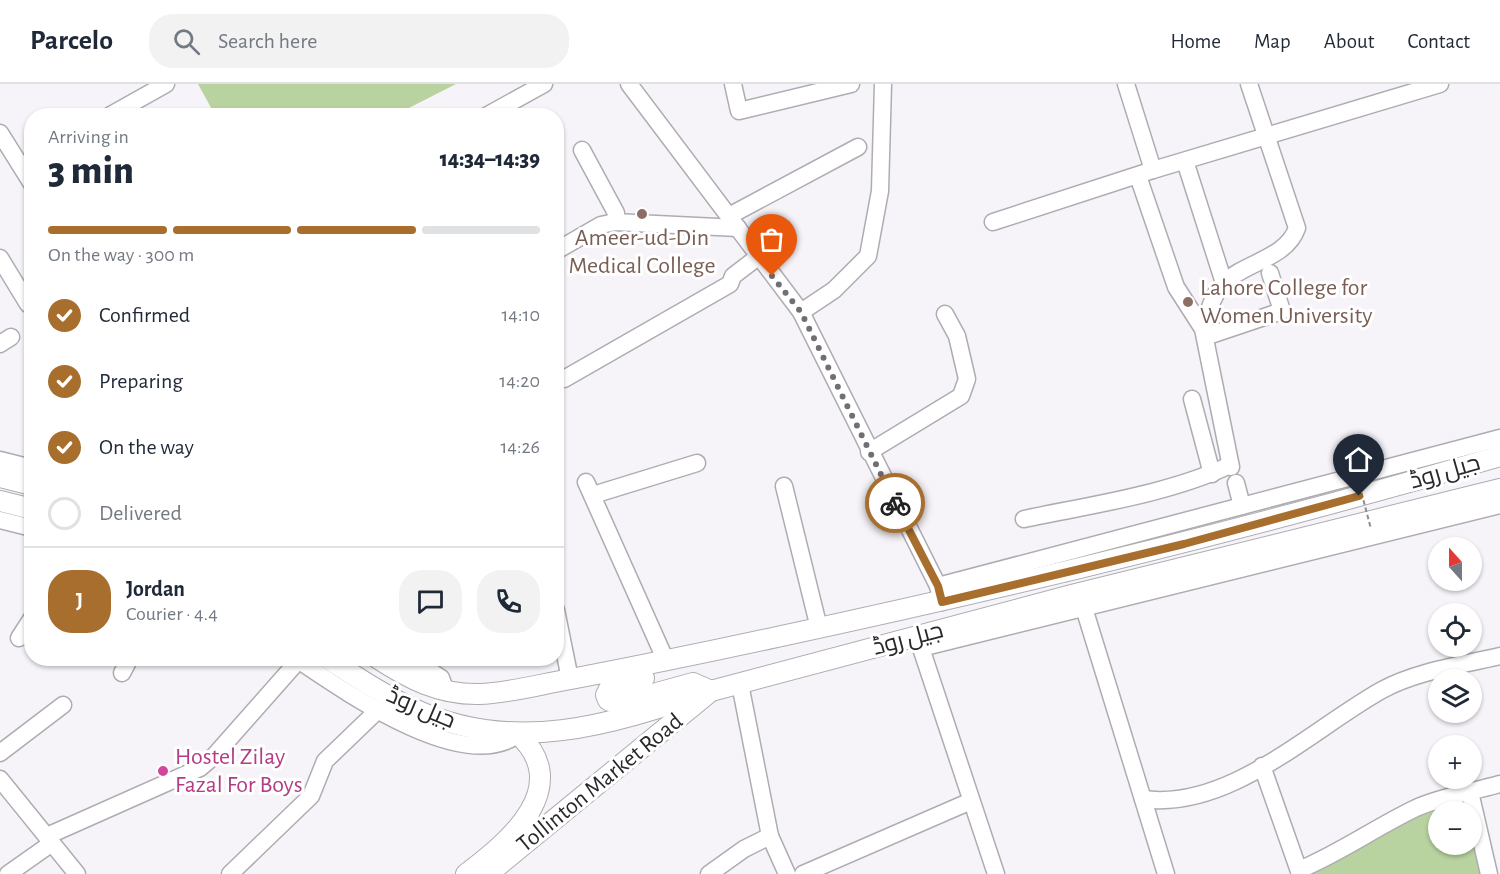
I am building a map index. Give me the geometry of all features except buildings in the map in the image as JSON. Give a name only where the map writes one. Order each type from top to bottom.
[{"type":"main road","name":"جیل روڈ","points":[[390,666],[415,682],[446,692],[478,694],[666,661],[819,628],[940,594],[1184,544],[1500,456]]},
{"type":"main road","points":[[0,477],[24,483]]},
{"type":"main road","name":"جیل روڈ","points":[[340,666],[406,705],[441,720],[492,732],[545,734],[586,727],[711,691],[919,642],[1282,541],[1500,489]]},
{"type":"main road","points":[[0,501],[24,507]]},
{"type":"main road","points":[[711,691],[693,683],[616,704],[608,700],[606,695],[614,685],[713,661],[731,647]]},
{"type":"main road","name":"Tollinton Market Road","points":[[488,874],[711,691]]},
{"type":"main road","name":"Tollinton Market Road","points":[[466,874],[503,843],[538,799],[542,784],[539,761],[533,748],[518,734]]},
{"type":"street","points":[[123,108],[166,84]]},
{"type":"street","points":[[500,108],[544,84]]},
{"type":"street","points":[[629,84],[801,312],[940,594],[1242,506],[1500,438]]},
{"type":"street","points":[[733,84],[739,111],[851,84]]},
{"type":"street","points":[[801,312],[834,290],[868,256],[880,192],[883,84]]},
{"type":"street","points":[[1126,84],[1146,173],[1176,287],[1204,333],[1232,472],[1242,506]]},
{"type":"street","points":[[1204,333],[1213,301],[1224,283],[1281,249],[1293,239],[1297,228],[1249,84]]},
{"type":"street","points":[[993,222],[1440,84]]},
{"type":"street","points":[[0,133],[24,160]]},
{"type":"street","points":[[564,246],[601,225],[615,222],[733,222],[858,147]]},
{"type":"street","points":[[582,150],[616,213],[615,222]]},
{"type":"street","points":[[1185,161],[1224,283]]},
{"type":"street","points":[[564,379],[730,284],[733,276],[758,257]]},
{"type":"street","points":[[0,258],[24,297]]},
{"type":"street","points":[[1204,333],[1282,311],[1270,273]]},
{"type":"street","points":[[869,452],[961,396],[967,379],[957,336],[945,314]]},
{"type":"street","points":[[1192,399],[1212,474]]},
{"type":"street","points":[[0,460],[24,466]]},
{"type":"street","points":[[666,661],[589,489],[697,463]]},
{"type":"street","points":[[1024,519],[1212,474],[1232,472]]},
{"type":"street","points":[[784,486],[819,628]]},
{"type":"street","points":[[1311,488],[1317,508]]},
{"type":"street","points":[[996,874],[919,642],[1084,608],[1500,505]]},
{"type":"street","points":[[0,520],[24,526]]},
{"type":"street","points":[[1084,608],[1166,874]]},
{"type":"street","points":[[19,638],[24,630]]},
{"type":"street","points":[[564,649],[570,679]]},
{"type":"street","points":[[1143,799],[1160,802],[1185,798],[1219,787],[1262,766],[1323,730],[1382,690],[1406,680],[1500,656]]},
{"type":"street","points":[[122,673],[126,666]]},
{"type":"street","points":[[8,874],[50,840],[200,768],[214,756],[291,666]]},
{"type":"street","points":[[306,666],[377,711],[406,726],[474,745],[500,745],[518,734]]},
{"type":"street","points":[[422,666],[441,678],[446,692]]},
{"type":"street","points":[[740,684],[770,836],[787,874]]},
{"type":"street","points":[[0,753],[63,705]]},
{"type":"street","points":[[230,874],[311,796],[325,761],[377,711]]},
{"type":"street","points":[[1262,766],[1299,872],[1335,855],[1418,807],[1445,797],[1500,784]]},
{"type":"street","points":[[0,779],[77,874]]},
{"type":"street","points":[[1470,792],[1489,874]]},
{"type":"street","points":[[803,874],[971,801]]},
{"type":"street","points":[[709,874],[744,849],[770,836]]},
{"type":"path","points":[[1354,464],[1371,530]]},
{"type":"green space","points":[[198,84],[456,84],[409,108],[211,108]]},
{"type":"green space","points":[[1428,811],[1428,855],[1478,855],[1483,874],[1308,874]]},
{"type":"way so far","points":[[772,276],[801,312],[895,503]]},
{"type":"place","name":"Ameer-ud-Din Medical College","points":[[642,214]]},
{"type":"place","name":"Lahore College for Women University","points":[[1188,302]]},
{"type":"place","name":"Hostel Zilay Fazal For Boys","points":[[163,771]]},
{"type":"route","points":[[895,503],[938,586],[942,602],[1184,544],[1359,496]]}]
